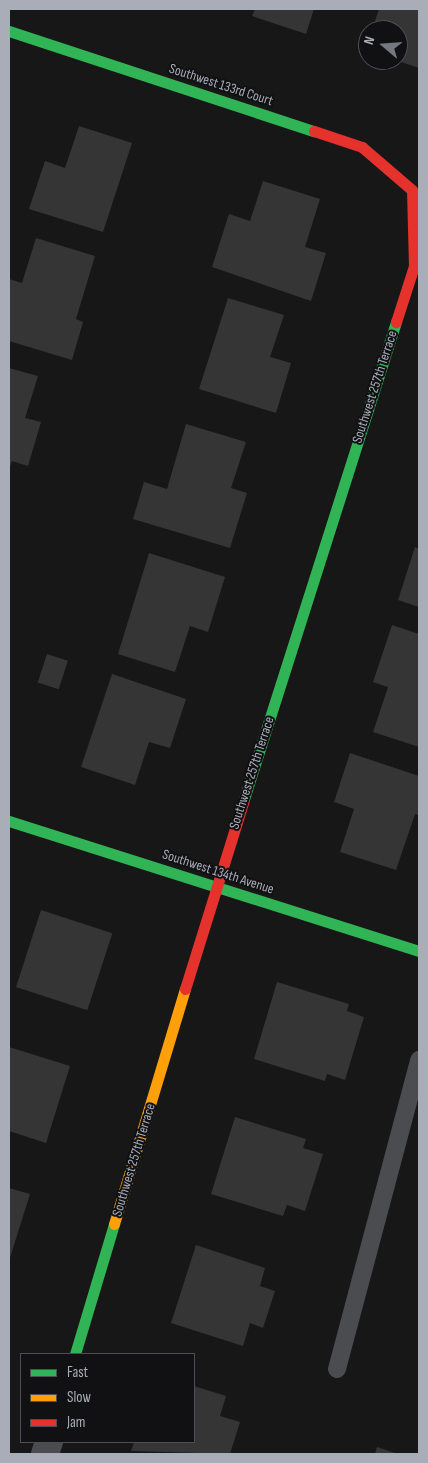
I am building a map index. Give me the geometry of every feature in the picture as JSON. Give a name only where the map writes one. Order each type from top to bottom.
[{"type":"street","name":"Southwest 133rd Court","points":[[9,31],[362,147],[412,190]]},
{"type":"street","name":"Southwest 257th Terrace","points":[[76,1353],[216,887],[414,266],[412,190]]},
{"type":"street","name":"Southwest 134th Avenue","points":[[9,821],[419,951]]},
{"type":"lane","points":[[337,1369],[419,1060]]},
{"type":"building","points":[[255,9],[314,9],[306,34],[252,16]]},
{"type":"building","points":[[379,9],[419,9],[419,68],[408,64],[408,20],[375,20]]},
{"type":"building","points":[[79,126],[132,143],[103,232],[29,209],[45,161],[65,168]]},
{"type":"building","points":[[263,181],[320,199],[305,247],[326,253],[311,301],[212,267],[229,214],[250,221]]},
{"type":"building","points":[[36,238],[95,256],[76,319],[83,322],[72,360],[9,341],[9,279],[22,283]]},
{"type":"building","points":[[228,298],[284,315],[270,357],[291,363],[276,413],[199,389]]},
{"type":"building","points":[[9,368],[38,376],[25,418],[41,422],[28,466],[12,461],[9,469]]},
{"type":"building","points":[[186,424],[246,442],[231,488],[247,493],[230,548],[133,519],[144,482],[167,489]]},
{"type":"building","points":[[415,547],[419,549],[419,607],[398,600]]},
{"type":"building","points":[[149,553],[225,577],[208,632],[190,626],[175,672],[118,654]]},
{"type":"building","points":[[392,625],[419,634],[419,747],[373,732],[388,687],[373,682]]},
{"type":"building","points":[[47,654],[68,661],[59,689],[38,683]]},
{"type":"building","points":[[112,674],[186,699],[170,748],[149,742],[135,785],[81,767]]},
{"type":"building","points":[[350,753],[419,776],[419,815],[415,814],[396,870],[340,852],[354,809],[334,802]]},
{"type":"building","points":[[41,910],[112,933],[87,1010],[16,987]]},
{"type":"building","points":[[277,982],[349,1004],[347,1011],[364,1017],[345,1080],[327,1074],[325,1081],[254,1059]]},
{"type":"building","points":[[9,1047],[70,1066],[46,1143],[9,1131]]},
{"type":"building","points":[[235,1117],[306,1139],[303,1148],[323,1154],[305,1211],[287,1205],[283,1216],[211,1194]]},
{"type":"building","points":[[9,1188],[30,1194],[9,1261]]},
{"type":"building","points":[[196,1245],[265,1268],[260,1286],[275,1291],[263,1328],[250,1323],[243,1346],[171,1323]]},
{"type":"building","points":[[195,1386],[226,1396],[220,1416],[240,1422],[230,1454],[131,1451],[134,1443],[195,1443]]},
{"type":"building","points":[[377,1447],[398,1454],[375,1454]]},
{"type":"traffic: fast","points":[[9,31],[314,131]]},
{"type":"traffic: fast","points":[[244,799],[396,322]]},
{"type":"traffic: fast","points":[[9,821],[419,951]]},
{"type":"traffic: fast","points":[[75,1353],[114,1224]]},
{"type":"traffic: slow","points":[[114,1224],[185,989]]},
{"type":"traffic: jam","points":[[314,131],[362,147],[412,190],[414,266],[396,322]]},
{"type":"traffic: jam","points":[[185,989],[244,799]]}]
